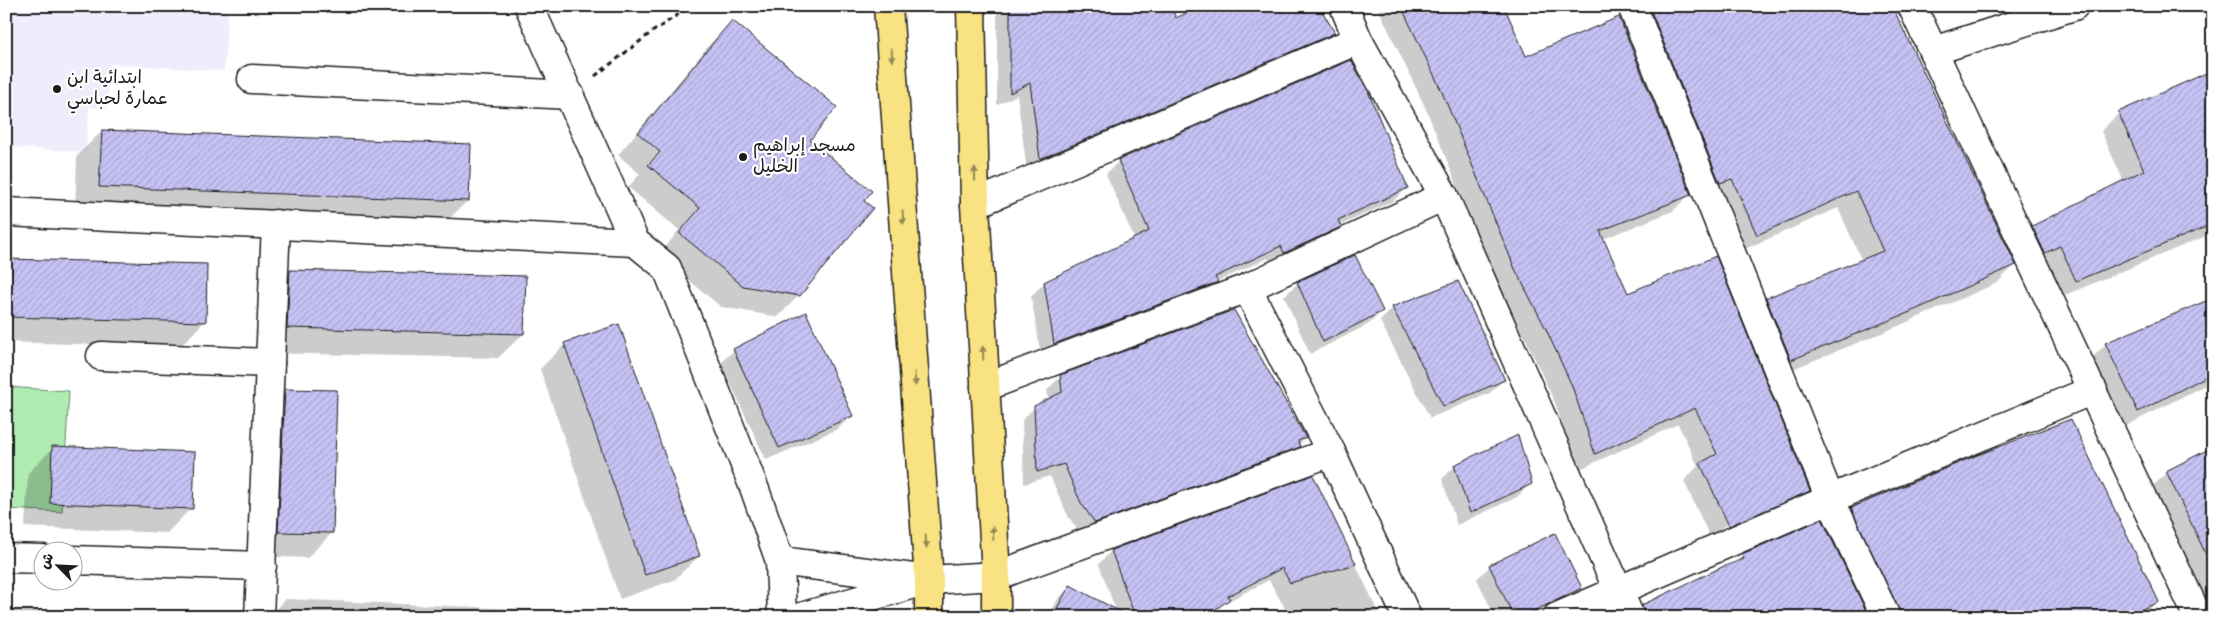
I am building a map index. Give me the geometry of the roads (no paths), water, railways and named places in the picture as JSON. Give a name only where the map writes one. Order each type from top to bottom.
[{"type":"main road","points":[[888,6],[929,580],[928,617]]},
{"type":"main road","points":[[971,6],[975,204],[996,576],[996,617]]},
{"type":"street","points":[[529,6],[635,242],[667,268],[755,490],[780,561],[782,617]]},
{"type":"street","points":[[1344,6],[1358,40],[1444,196],[1630,617]]},
{"type":"street","points":[[1632,6],[1830,499],[1886,617]]},
{"type":"street","points":[[1912,6],[2094,390],[2198,617]]},
{"type":"street","points":[[1933,51],[2074,6]]},
{"type":"street","points":[[975,204],[1358,40]]},
{"type":"street","points":[[252,79],[570,95]]},
{"type":"street","points":[[984,387],[1247,288],[1444,196]]},
{"type":"street","points":[[6,212],[635,242]]},
{"type":"street","points":[[259,617],[276,224]]},
{"type":"street","points":[[1247,288],[1331,452],[1407,617]]},
{"type":"street","points":[[101,356],[270,363]]},
{"type":"street","points":[[1557,617],[1830,499],[2094,390]]},
{"type":"street","points":[[780,561],[929,580],[996,576],[1331,452]]},
{"type":"street","points":[[6,558],[32,559]]},
{"type":"street","points":[[82,560],[262,566]]},
{"type":"street","points":[[801,617],[929,580]]},
{"type":"place","name":"ابتدائية ابن عمارة لحباسي","points":[[57,89]]},
{"type":"place","name":"مسجد إبراهيم الخليل","points":[[743,157]]}]
